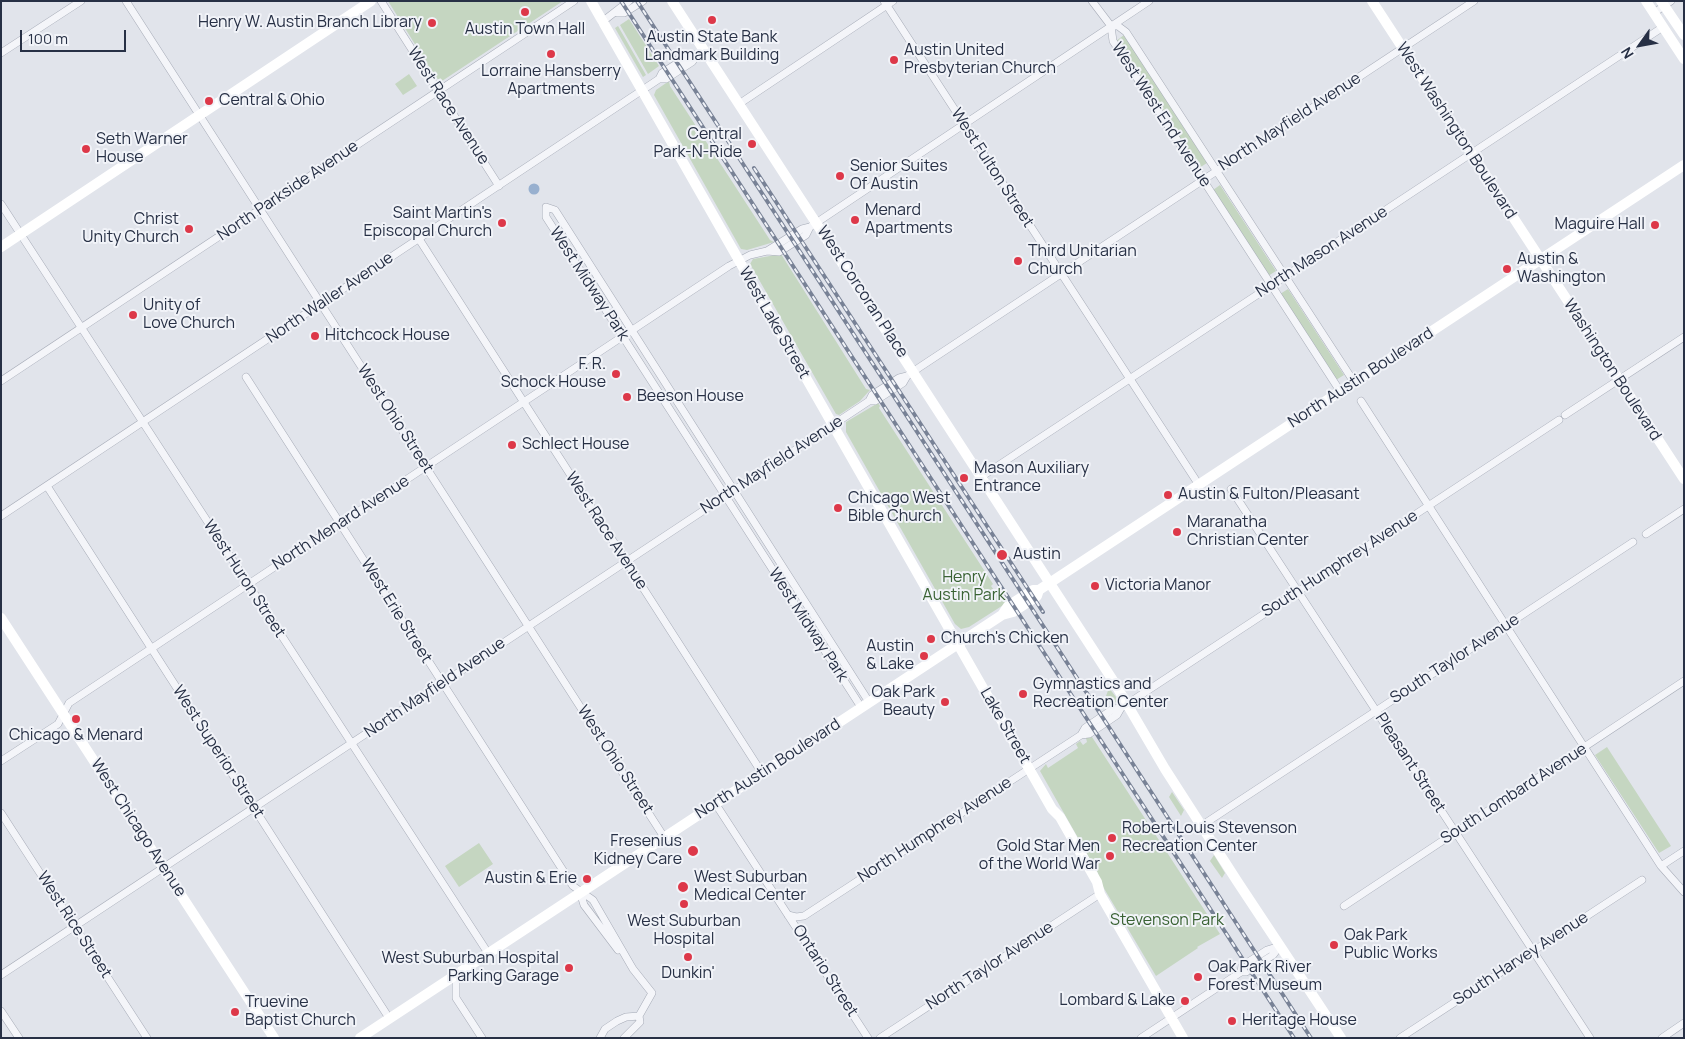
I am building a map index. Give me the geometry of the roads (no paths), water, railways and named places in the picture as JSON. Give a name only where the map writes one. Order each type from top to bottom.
[{"type":"street","points":[[1,54],[81,1]]},
{"type":"street","name":"West Ohio Street","points":[[126,1],[664,837]]},
{"type":"street","points":[[1,247],[371,1]]},
{"type":"street","name":"West Race Avenue","points":[[381,1],[499,186]]},
{"type":"street","name":"North Parkside Avenue","points":[[1,381],[574,1]]},
{"type":"street","name":"West Lake Street","points":[[591,1],[958,644]]},
{"type":"street","points":[[617,13],[620,7],[629,1]]},
{"type":"street","points":[[602,22],[617,13],[624,13],[642,1]]},
{"type":"street","name":"West Corcoran Place","points":[[672,1],[701,52],[739,104],[813,225],[910,374],[982,477],[1201,826],[1341,1038]]},
{"type":"street","points":[[739,104],[885,4],[893,1]]},
{"type":"street","points":[[1092,1],[1111,26]]},
{"type":"street","name":"North Menard Avenue","points":[[1,761],[58,724],[69,703],[739,260],[767,251],[779,252],[806,235],[813,225],[1149,1]]},
{"type":"street","name":"West Washington Boulevard","points":[[1372,1],[1540,260]]},
{"type":"street","name":"North Mayfield Avenue","points":[[1,975],[869,402],[872,395],[899,378],[910,374],[1474,1]]},
{"type":"street","points":[[1646,1],[1684,58]]},
{"type":"street","points":[[1654,13],[1666,3],[1684,35]]},
{"type":"street","name":"West Fulton Street","points":[[885,4],[1199,485]]},
{"type":"street","name":"West West End Avenue","points":[[1340,392],[1113,41],[1111,26],[1118,26],[1126,32],[1354,382]]},
{"type":"street","name":"North Mason Avenue","points":[[982,477],[1663,28]]},
{"type":"street","name":"North Waller Avenue","points":[[1,516],[642,90],[659,79],[666,79],[692,62],[701,52]]},
{"type":"street","name":"North Austin Boulevard","points":[[360,1038],[1002,615],[1012,612],[1037,596],[1039,590],[1684,165]]},
{"type":"street","name":"West Huron Street","points":[[1,204],[488,953]]},
{"type":"street","name":"West Midway Park","points":[[546,207],[555,210],[734,490],[865,705],[725,496],[570,256],[546,217],[546,207]]},
{"type":"street","name":"West Race Avenue","points":[[419,239],[762,773]]},
{"type":"street","points":[[570,256],[580,250]]},
{"type":"street","name":"Washington Boulevard","points":[[1540,260],[1684,479]]},
{"type":"street","name":"South Humphrey Avenue","points":[[1124,705],[1684,337]]},
{"type":"street","name":"West Erie Street","points":[[246,378],[573,886],[580,892],[584,905],[630,964],[640,980],[652,993],[639,1016]]},
{"type":"street","points":[[1361,401],[1662,866],[1684,892]]},
{"type":"street","name":"West Superior Street","points":[[47,486],[389,1018]]},
{"type":"street","name":"Pleasant Street","points":[[1231,489],[1590,1038]]},
{"type":"street","points":[[1646,534],[1684,509]]},
{"type":"street","name":"South Taylor Avenue","points":[[1201,826],[1633,542]]},
{"type":"street","name":"West Chicago Avenue","points":[[1,618],[5,630],[64,714],[274,1038]]},
{"type":"street","name":"Lake Street","points":[[958,644],[1030,768],[1052,809],[1054,820],[1091,886],[1100,894],[1184,1038]]},
{"type":"street","name":"South Lombard Avenue","points":[[1344,906],[1684,681]]},
{"type":"street","name":"North Humphrey Avenue","points":[[788,914],[796,917],[804,916],[1081,735],[1085,728],[1124,705]]},
{"type":"street","name":"Ontario Street","points":[[715,804],[868,1038]]},
{"type":"street","name":"West Rice Street","points":[[1,813],[147,1038]]},
{"type":"street","points":[[1662,866],[1684,851]]},
{"type":"street","name":"South Harvey Avenue","points":[[1400,1038],[1642,880]]},
{"type":"street","name":"North Taylor Avenue","points":[[880,1038],[1100,894]]},
{"type":"street","points":[[1142,1038],[1241,972],[1246,972],[1273,955],[1280,946]]},
{"type":"street","points":[[458,973],[456,998],[482,1038]]},
{"type":"street","points":[[1,1011],[19,1038]]},
{"type":"street","points":[[600,1038],[605,1029],[617,1021],[626,1017],[639,1016],[640,1022],[624,1038]]},
{"type":"street","points":[[1662,1038],[1684,1023]]},
{"type":"water","points":[[532,184],[536,184],[539,189],[538,193],[532,194],[529,191],[529,187]]},
{"type":"railway","points":[[621,1],[1294,1038]]},
{"type":"railway","points":[[637,1],[1311,1038]]},
{"type":"railway","points":[[754,168],[1043,612]]},
{"type":"place","name":"Austin Town Hall","points":[[525,12]]},
{"type":"place","name":"Austin State Bank Landmark Building","points":[[712,20]]},
{"type":"place","name":"Henry W. Austin Branch Library","points":[[432,23]]},
{"type":"place","name":"Lorraine Hansberry Apartments","points":[[551,54]]},
{"type":"place","name":"Austin United Presbyterian Church","points":[[894,60]]},
{"type":"place","name":"Central & Ohio","points":[[209,101]]},
{"type":"place","name":"Central Park-N-Ride","points":[[752,144]]},
{"type":"place","name":"Seth Warner House","points":[[86,149]]},
{"type":"place","name":"Senior Suites Of Austin","points":[[840,176]]},
{"type":"place","name":"Menard Apartments","points":[[855,220]]},
{"type":"place","name":"Saint Martin's Episcopal Church","points":[[502,223]]},
{"type":"place","name":"Maguire Hall","points":[[1655,225]]},
{"type":"place","name":"Christ Unity Church","points":[[189,229]]},
{"type":"place","name":"Third Unitarian Church","points":[[1018,261]]},
{"type":"place","name":"Austin & Washington","points":[[1507,269]]},
{"type":"place","name":"Unity of Love Church","points":[[133,315]]},
{"type":"place","name":"Hitchcock House","points":[[315,336]]},
{"type":"place","name":"F. R. Schock House","points":[[616,374]]},
{"type":"place","name":"Beeson House","points":[[627,397]]},
{"type":"place","name":"Schlect House","points":[[512,445]]},
{"type":"place","name":"Mason Auxiliary Entrance","points":[[964,478]]},
{"type":"place","name":"Austin & Fulton/Pleasant","points":[[1168,495]]},
{"type":"place","name":"Chicago West Bible Church","points":[[838,508]]},
{"type":"place","name":"Maranatha Christian Center","points":[[1177,532]]},
{"type":"place","name":"Austin","points":[[1002,555]]},
{"type":"place","name":"Victoria Manor","points":[[1095,586]]},
{"type":"place","name":"Church's Chicken","points":[[931,639]]},
{"type":"place","name":"Austin & Lake","points":[[924,656]]},
{"type":"place","name":"Gymnastics and Recreation Center","points":[[1023,694]]},
{"type":"place","name":"Oak Park Beauty","points":[[945,702]]},
{"type":"place","name":"Chicago & Menard","points":[[76,719]]},
{"type":"place","name":"Robert Louis Stevenson Recreation Center","points":[[1112,838]]},
{"type":"place","name":"Fresenius Kidney Care","points":[[693,851]]},
{"type":"place","name":"Gold Star Men of the World War","points":[[1110,856]]},
{"type":"place","name":"Austin & Erie","points":[[587,879]]},
{"type":"place","name":"West Suburban Medical Center","points":[[683,887]]},
{"type":"place","name":"West Suburban Hospital","points":[[684,904]]},
{"type":"place","name":"Oak Park Public Works","points":[[1334,945]]},
{"type":"place","name":"Dunkin'","points":[[688,957]]},
{"type":"place","name":"West Suburban Hospital Parking Garage","points":[[569,968]]},
{"type":"place","name":"Oak Park River Forest Museum","points":[[1198,977]]},
{"type":"place","name":"Lombard & Lake","points":[[1185,1001]]},
{"type":"place","name":"Truevine Baptist Church","points":[[235,1012]]},
{"type":"place","name":"Heritage House","points":[[1232,1021]]},
{"type":"park label","name":"Henry Austin Park","points":[[964,587]]},
{"type":"park label","name":"Stevenson Park","points":[[1167,921]]}]
